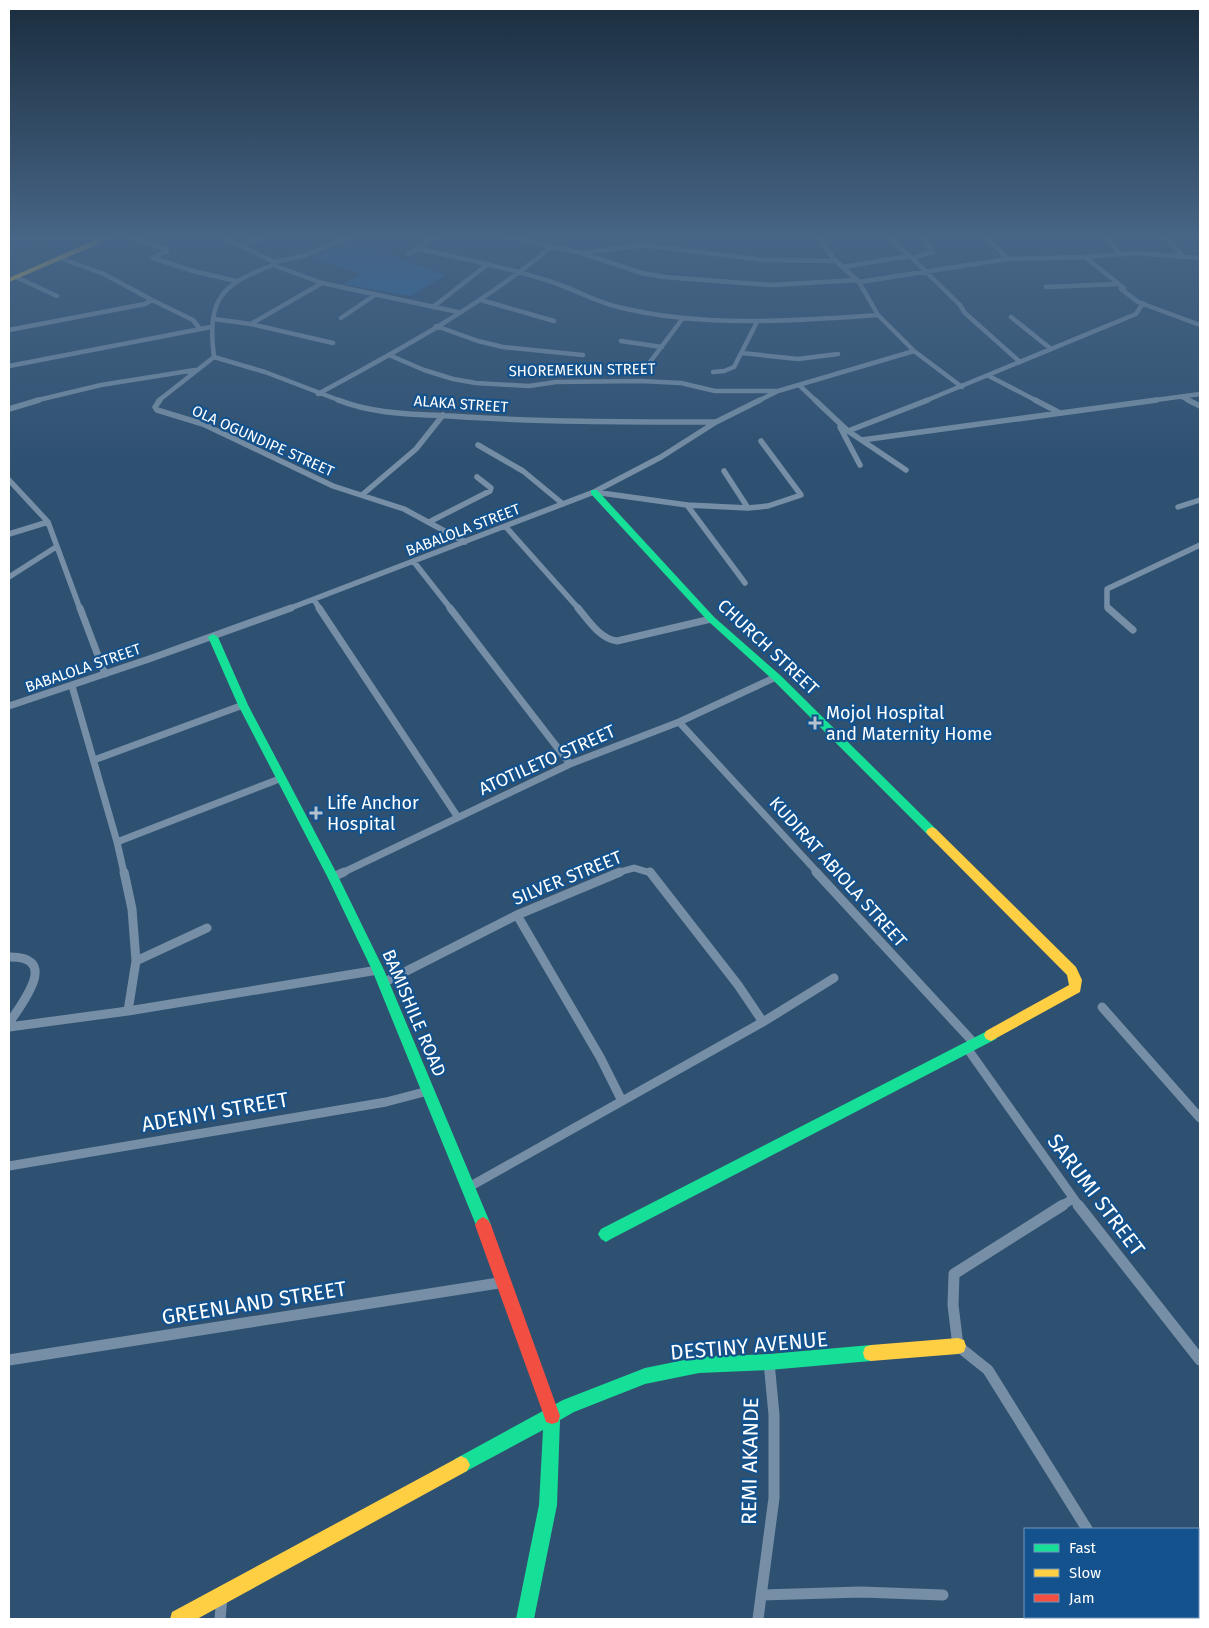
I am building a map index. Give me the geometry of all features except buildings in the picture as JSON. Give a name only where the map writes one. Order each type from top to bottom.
[{"type":"street","points":[[9,330],[103,312]]},
{"type":"street","points":[[177,312],[193,320],[200,329]]},
{"type":"street","points":[[214,357],[211,327],[215,312]]},
{"type":"street","points":[[250,324],[271,312]]},
{"type":"street","points":[[341,318],[350,312]]},
{"type":"street","points":[[318,394],[390,355],[458,312]]},
{"type":"street","points":[[523,312],[554,321]]},
{"type":"street","points":[[647,312],[683,318],[757,322],[878,315]]},
{"type":"street","points":[[876,312],[914,351],[962,387]]},
{"type":"street","points":[[964,312],[1020,362]]},
{"type":"street","points":[[848,431],[989,376],[1138,312]]},
{"type":"street","points":[[1164,312],[1200,323]]},
{"type":"street","points":[[1010,317],[1051,349]]},
{"type":"street","points":[[647,366],[683,318]]},
{"type":"street","points":[[214,319],[250,324],[333,344]]},
{"type":"street","points":[[713,372],[730,370],[742,353],[757,322]]},
{"type":"street","points":[[436,326],[478,341],[503,347],[583,356]]},
{"type":"street","points":[[9,366],[211,327]]},
{"type":"street","points":[[621,341],[662,347]]},
{"type":"street","name":"BABALOLA STREET","points":[[9,706],[213,637],[506,527],[594,492],[661,457],[716,422],[778,391],[914,351]]},
{"type":"street","points":[[742,353],[798,359],[838,354]]},
{"type":"street","name":"SHOREMEKUN STREET","points":[[390,355],[424,370],[453,379],[476,383],[530,386],[556,382],[641,381],[680,383],[715,391],[778,391]]},
{"type":"street","name":"OLA OGUNDIPE STREET","points":[[214,357],[157,402],[155,407],[157,410],[203,424],[301,473],[333,486],[404,509],[431,521],[466,542]]},
{"type":"street","name":"ALAKA STREET","points":[[214,357],[265,372],[318,394],[356,407],[387,412],[518,421],[716,422]]},
{"type":"street","points":[[9,409],[36,400],[135,378],[196,370]]},
{"type":"street","points":[[989,376],[1060,413]]},
{"type":"street","points":[[799,385],[848,431],[906,470]]},
{"type":"street","points":[[862,440],[1200,394]]},
{"type":"street","points":[[1182,397],[1200,406]]},
{"type":"street","points":[[362,495],[408,459],[429,436],[443,415]]},
{"type":"street","points":[[838,423],[860,465]]},
{"type":"street","points":[[594,492],[687,505],[748,508],[768,506],[801,495],[761,441]]},
{"type":"street","points":[[478,445],[539,481],[563,504]]},
{"type":"street","points":[[724,471],[748,508]]},
{"type":"street","points":[[431,521],[490,491],[491,488],[477,477]]},
{"type":"street","points":[[9,480],[48,522],[56,548],[105,674]]},
{"type":"street","name":"CHURCH STREET","points":[[594,492],[711,619],[776,677],[1072,971],[1076,980],[1075,988],[970,1046]]},
{"type":"street","points":[[1178,507],[1200,500]]},
{"type":"street","points":[[687,505],[745,583]]},
{"type":"street","points":[[9,534],[48,522]]},
{"type":"street","points":[[506,527],[597,630],[610,640],[617,641],[711,619]]},
{"type":"street","points":[[1133,630],[1107,607],[1107,588],[1200,546]]},
{"type":"street","points":[[9,576],[56,548]]},
{"type":"street","points":[[414,562],[570,764]]},
{"type":"street","points":[[314,600],[457,816]]},
{"type":"street","name":"BAMISHILE ROAD","points":[[213,637],[243,705],[333,877],[378,970],[469,1187],[506,1282],[552,1416]]},
{"type":"street","name":"ATOTILETO STREET","points":[[333,877],[457,816],[570,764],[678,722],[776,677]]},
{"type":"street","points":[[72,686],[94,760],[132,909],[136,961],[128,1011]]},
{"type":"street","points":[[94,760],[243,705]]},
{"type":"street","name":"KUDIRAT ABIOLA STREET","points":[[678,722],[970,1046]]},
{"type":"street","points":[[116,842],[282,778]]},
{"type":"street","name":"SILVER STREET","points":[[383,982],[517,915],[615,873],[634,868],[643,868],[650,871],[738,985],[763,1022]]},
{"type":"street","points":[[517,915],[600,1057],[622,1100]]},
{"type":"street","points":[[136,961],[207,928]]},
{"type":"street","points":[[9,957],[27,958],[34,962],[37,978],[9,1025]]},
{"type":"street","points":[[9,1025],[128,1011],[378,970]]},
{"type":"street","points":[[469,1187],[763,1022],[834,978]]},
{"type":"street","points":[[1102,1007],[1200,1118]]},
{"type":"street","points":[[606,1234],[970,1046]]},
{"type":"street","name":"SARUMI STREET","points":[[970,1046],[1073,1199],[1200,1360]]},
{"type":"street","name":"ADENIYI STREET","points":[[9,1166],[386,1102],[428,1091]]},
{"type":"street","points":[[1073,1199],[954,1274],[953,1305],[958,1346],[988,1370],[1086,1528]]},
{"type":"street","name":"GREENLAND STREET","points":[[9,1360],[506,1282]]},
{"type":"street","name":"DESTINY AVENUE","points":[[179,1619],[569,1406],[645,1376],[699,1365],[769,1362],[958,1346]]},
{"type":"street","name":"REMI AKANDE","points":[[758,1619],[774,1498],[774,1415],[769,1362]]},
{"type":"street","points":[[526,1619],[548,1505],[552,1416]]},
{"type":"street","points":[[760,1595],[861,1592],[943,1595]]},
{"type":"street","points":[[220,1619],[222,1594]]},
{"type":"traffic: fast","points":[[594,492],[711,619],[776,677],[932,832]]},
{"type":"traffic: fast","points":[[213,637],[243,705],[333,877],[378,970],[483,1225]]},
{"type":"traffic: fast","points":[[606,1234],[991,1035]]},
{"type":"traffic: fast","points":[[461,1465],[569,1406],[645,1376],[699,1365],[769,1362],[871,1353]]},
{"type":"traffic: fast","points":[[525,1619],[548,1505],[552,1416]]},
{"type":"traffic: slow","points":[[932,832],[1072,971],[1076,980],[1075,988],[991,1035]]},
{"type":"traffic: slow","points":[[871,1353],[958,1346]]},
{"type":"traffic: slow","points":[[179,1619],[461,1465]]},
{"type":"traffic: jam","points":[[483,1225],[552,1416]]},
{"type":"place","name":"Mojol Hospital and Maternity Home","points":[[815,723]]},
{"type":"place","name":"Life Anchor Hospital","points":[[316,813]]}]
